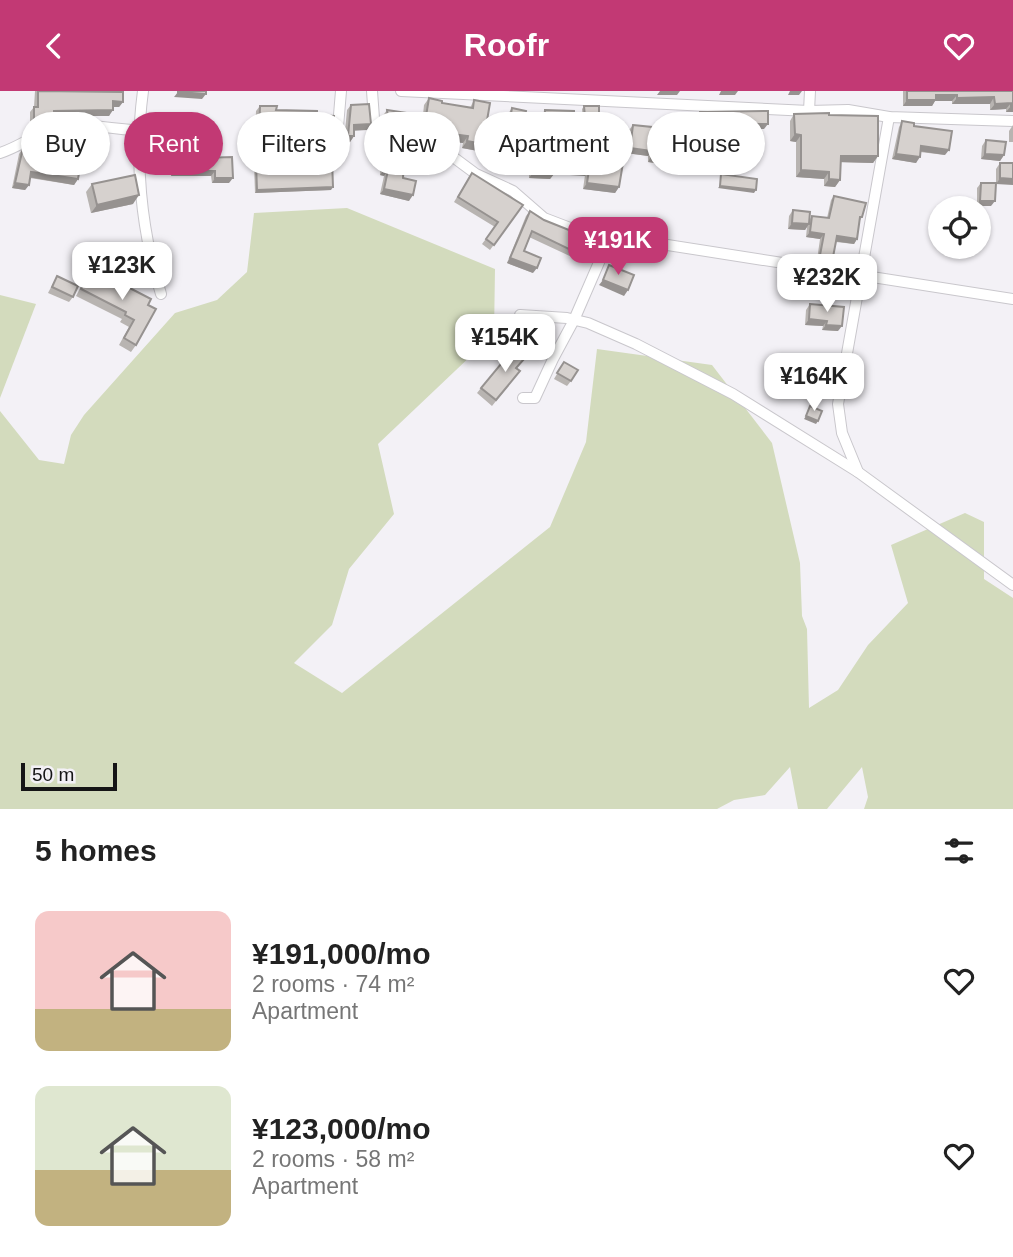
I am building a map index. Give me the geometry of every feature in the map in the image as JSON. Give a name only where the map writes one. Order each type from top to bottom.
[{"type":"street","points":[[141,112],[143,91]]},
{"type":"street","points":[[339,112],[341,91]]},
{"type":"street","points":[[372,91],[375,132],[378,138],[449,154],[476,174],[513,191],[544,218],[578,231],[1013,299]]},
{"type":"street","points":[[401,91],[809,111],[848,110],[888,117],[1013,121]]},
{"type":"street","points":[[809,111],[810,91]]},
{"type":"street","points":[[858,472],[842,433],[838,404],[888,117]]},
{"type":"street","points":[[0,153],[47,132],[71,127],[124,129]]},
{"type":"street","points":[[140,175],[146,239],[161,295]]},
{"type":"street","points":[[523,398],[535,398],[540,392],[553,359],[575,320],[610,237]]},
{"type":"street","points":[[520,315],[587,323],[636,344],[733,394],[858,472],[1013,585]]},
{"type":"green space","points":[[347,208],[495,269],[494,334],[378,444],[394,514],[349,569],[332,625],[294,663],[342,693],[550,527],[586,442],[597,349],[712,365],[772,443],[800,563],[802,616],[807,629],[809,708],[838,690],[868,645],[908,603],[891,545],[965,513],[984,522],[984,579],[1013,598],[1013,809],[864,809],[868,797],[862,767],[827,809],[798,809],[790,767],[765,795],[734,800],[717,809],[0,809],[0,411],[39,460],[64,464],[71,435],[84,415],[175,313],[217,300],[247,272],[254,213]]},
{"type":"green space","points":[[0,295],[36,304],[0,398]]},
{"type":"building","points":[[38,91],[123,92],[123,102],[113,101],[113,110],[34,112],[34,107],[38,107]]},
{"type":"building","points":[[206,91],[206,94],[178,92]]},
{"type":"building","points":[[907,91],[1013,91],[1013,106],[1011,103],[995,104],[994,97],[957,98],[957,95],[936,95],[936,100],[907,100]]},
{"type":"building","points":[[429,98],[473,108],[474,100],[490,103],[488,112],[474,112],[474,142],[467,141],[468,136],[460,135],[460,112],[427,112]]},
{"type":"building","points":[[369,104],[370,112],[364,112],[364,124],[354,125],[354,136],[350,136],[351,105]]},
{"type":"building","points":[[260,106],[277,106],[276,110],[317,111],[317,112],[260,112]]},
{"type":"building","points":[[584,106],[599,106],[599,112],[585,112]]},
{"type":"building","points":[[512,108],[526,111],[526,112],[511,112]]},
{"type":"building","points":[[545,110],[574,111],[574,112]]},
{"type":"building","points":[[768,111],[768,124],[765,124],[765,112],[700,112]]},
{"type":"building","points":[[794,114],[878,116],[878,156],[841,156],[840,180],[829,179],[829,172],[801,170],[801,135],[795,134]]},
{"type":"building","points":[[902,121],[914,123],[914,126],[952,131],[949,150],[921,146],[920,157],[896,154]]},
{"type":"building","points":[[633,125],[647,126],[647,150],[633,148]]},
{"type":"building","points":[[986,140],[1006,142],[1004,155],[985,154]]},
{"type":"building","points":[[21,157],[21,175],[31,175],[29,185],[15,183]]},
{"type":"building","points":[[223,157],[232,157],[233,178],[215,178],[215,175],[223,175]]},
{"type":"building","points":[[1000,163],[1013,163],[1013,179],[1000,178]]},
{"type":"building","points":[[472,173],[523,205],[494,245],[486,239],[498,222],[458,197]]},
{"type":"building","points":[[51,175],[79,175],[78,179]]},
{"type":"building","points":[[135,175],[139,195],[97,205],[92,184]]},
{"type":"building","points":[[256,175],[333,175],[333,187],[257,190]]},
{"type":"building","points":[[387,175],[403,175],[403,178],[416,181],[413,195],[384,189]]},
{"type":"building","points":[[588,175],[621,175],[619,187],[587,183]]},
{"type":"building","points":[[721,175],[757,179],[756,190],[720,186]]},
{"type":"building","points":[[981,183],[996,183],[995,201],[991,201],[991,196],[980,196]]},
{"type":"building","points":[[834,196],[866,203],[860,217],[857,239],[837,236],[833,257],[820,255],[824,234],[810,232],[812,216],[829,218]]},
{"type":"building","points":[[793,210],[810,212],[809,224],[792,223]]},
{"type":"building","points":[[530,211],[544,220],[584,236],[577,253],[532,231],[524,251],[541,258],[537,268],[510,258]]},
{"type":"building","points":[[609,265],[634,275],[628,290],[603,280]]},
{"type":"building","points":[[91,268],[151,299],[148,305],[156,309],[136,345],[124,338],[134,320],[125,315],[126,312],[81,289]]},
{"type":"building","points":[[57,276],[78,286],[73,297],[52,287]]},
{"type":"building","points":[[810,304],[844,307],[842,326],[826,325],[827,321],[809,319]]},
{"type":"building","points":[[524,345],[531,351],[516,368],[520,371],[496,400],[481,388],[505,359],[509,362]]},
{"type":"building","points":[[564,362],[578,370],[571,381],[557,373]]},
{"type":"building","points":[[810,406],[822,411],[818,421],[806,416]]}]
